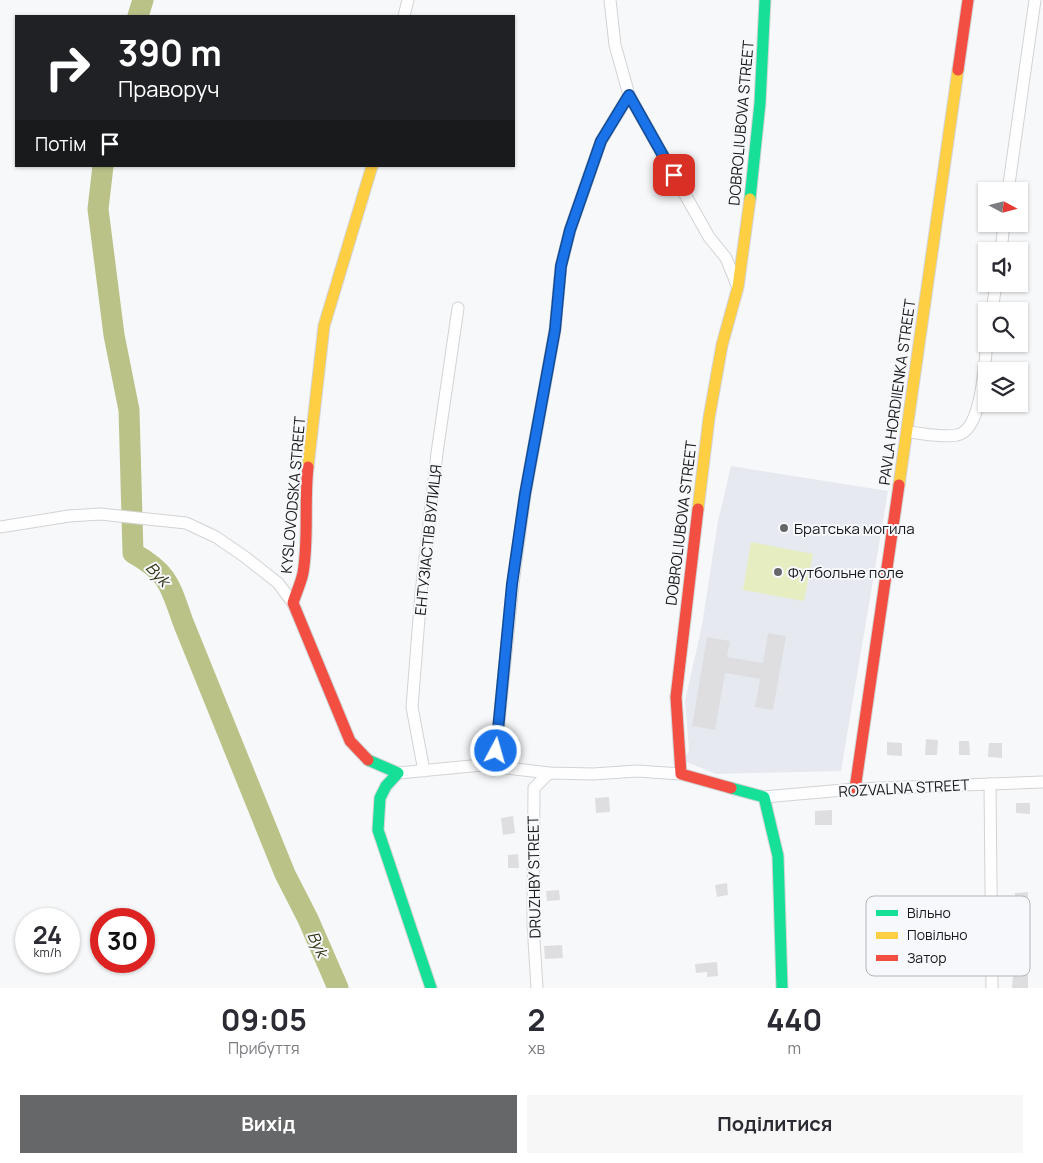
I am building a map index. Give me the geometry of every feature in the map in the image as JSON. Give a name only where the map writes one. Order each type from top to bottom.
[{"type":"street","points":[[404,15],[408,0]]},
{"type":"street","points":[[610,0],[615,45],[629,95],[710,237],[726,258],[738,287]]},
{"type":"street","name":"DOBROLIUBOVA STREET","points":[[681,774],[676,697],[682,636],[709,418],[722,345],[738,287],[749,212],[760,102],[764,0]]},
{"type":"street","name":"PAVLA HORDIIENKA STREET","points":[[855,789],[968,0]]},
{"type":"street","points":[[1009,182],[1035,0]]},
{"type":"street","points":[[492,766],[497,742],[512,584],[525,494],[555,330],[561,266],[576,213],[601,141],[629,95]]},
{"type":"street","name":"KYSLOVODSKA STREET","points":[[293,603],[303,575],[307,538],[306,485],[324,326],[372,167]]},
{"type":"street","name":"ЕНТУЗІАСТІВ ВУЛИЦЯ","points":[[424,771],[412,707],[421,593],[437,453],[458,308]]},
{"type":"street","points":[[907,432],[956,436],[964,433],[972,426],[976,413],[986,352]]},
{"type":"street","points":[[0,527],[69,516],[100,514],[186,523],[216,537],[278,583],[293,603],[350,741],[365,759],[398,773],[492,766],[550,773],[593,774],[637,771],[681,774],[764,797],[778,856],[782,988]]},
{"type":"street","points":[[398,773],[384,786],[377,803],[378,830],[431,988]]},
{"type":"street","name":"DRUZHBY STREET","points":[[537,988],[533,924],[534,788],[550,773]]},
{"type":"street","name":"ROZVALNA STREET","points":[[764,797],[855,789],[1043,782]]},
{"type":"street","points":[[990,784],[991,896]]},
{"type":"shaded area","points":[[731,466],[888,491],[841,771],[716,774],[684,761],[689,750],[685,701],[702,625],[718,521]]},
{"type":"green space","name":"Футбольне поле","points":[[751,542],[813,554],[804,601],[743,590]]},
{"type":"building","points":[[768,633],[786,636],[773,710],[755,707],[760,679],[725,673],[715,730],[692,726],[707,637],[730,641],[727,657],[763,663]]},
{"type":"building","points":[[926,739],[938,740],[937,755],[925,755]]},
{"type":"building","points":[[959,741],[969,741],[970,755],[959,755]]},
{"type":"building","points":[[887,742],[902,743],[902,756],[887,755]]},
{"type":"building","points":[[989,743],[1002,743],[1002,758],[988,757]]},
{"type":"building","points":[[609,797],[610,812],[596,813],[595,798]]},
{"type":"building","points":[[1016,803],[1030,803],[1030,814],[1016,813]]},
{"type":"building","points":[[832,810],[832,825],[815,825],[815,811]]},
{"type":"building","points":[[513,816],[515,833],[503,835],[501,818]]},
{"type":"building","points":[[518,854],[519,868],[508,868],[508,855]]},
{"type":"building","points":[[727,883],[728,895],[717,897],[715,885]]},
{"type":"building","points":[[559,890],[560,900],[547,901],[546,891]]},
{"type":"building","points":[[1028,892],[1028,896],[1015,896],[1015,893]]},
{"type":"building","points":[[562,945],[563,958],[545,959],[544,946]]},
{"type":"building","points":[[717,962],[718,976],[707,977],[707,972],[696,973],[695,964]]},
{"type":"building","points":[[1013,976],[1028,976],[1028,988],[1012,988]]},
{"type":"waterway","name":"Byk","points":[[138,15],[143,0]]},
{"type":"waterway","name":"Byk","points":[[103,167],[98,209],[114,335],[129,410],[133,553],[154,567],[167,582],[171,590],[285,874],[308,919],[338,988]]},
{"type":"traffic: fast","points":[[750,199],[760,103],[765,0]]},
{"type":"traffic: fast","points":[[368,760],[398,773],[386,786],[380,798],[378,830],[431,988]]},
{"type":"traffic: fast","points":[[731,788],[764,797],[778,856],[782,988]]},
{"type":"traffic: slow","points":[[899,485],[958,70]]},
{"type":"traffic: slow","points":[[308,467],[324,326],[372,167]]},
{"type":"traffic: slow","points":[[698,509],[709,418],[722,345],[738,287],[750,199]]},
{"type":"traffic: jam","points":[[958,70],[968,0]]},
{"type":"traffic: jam","points":[[308,467],[305,560],[302,577],[293,603],[350,741],[368,760]]},
{"type":"traffic: jam","points":[[855,789],[899,485]]},
{"type":"traffic: jam","points":[[698,509],[676,697],[681,774],[731,788]]},
{"type":"place","name":"Братська могила","points":[[784,528]]},
{"type":"place","name":"Футбольне поле","points":[[778,572]]},
{"type":"route","points":[[496,751],[512,584],[525,494],[555,330],[561,266],[570,230],[601,141],[629,95],[674,175]]}]
